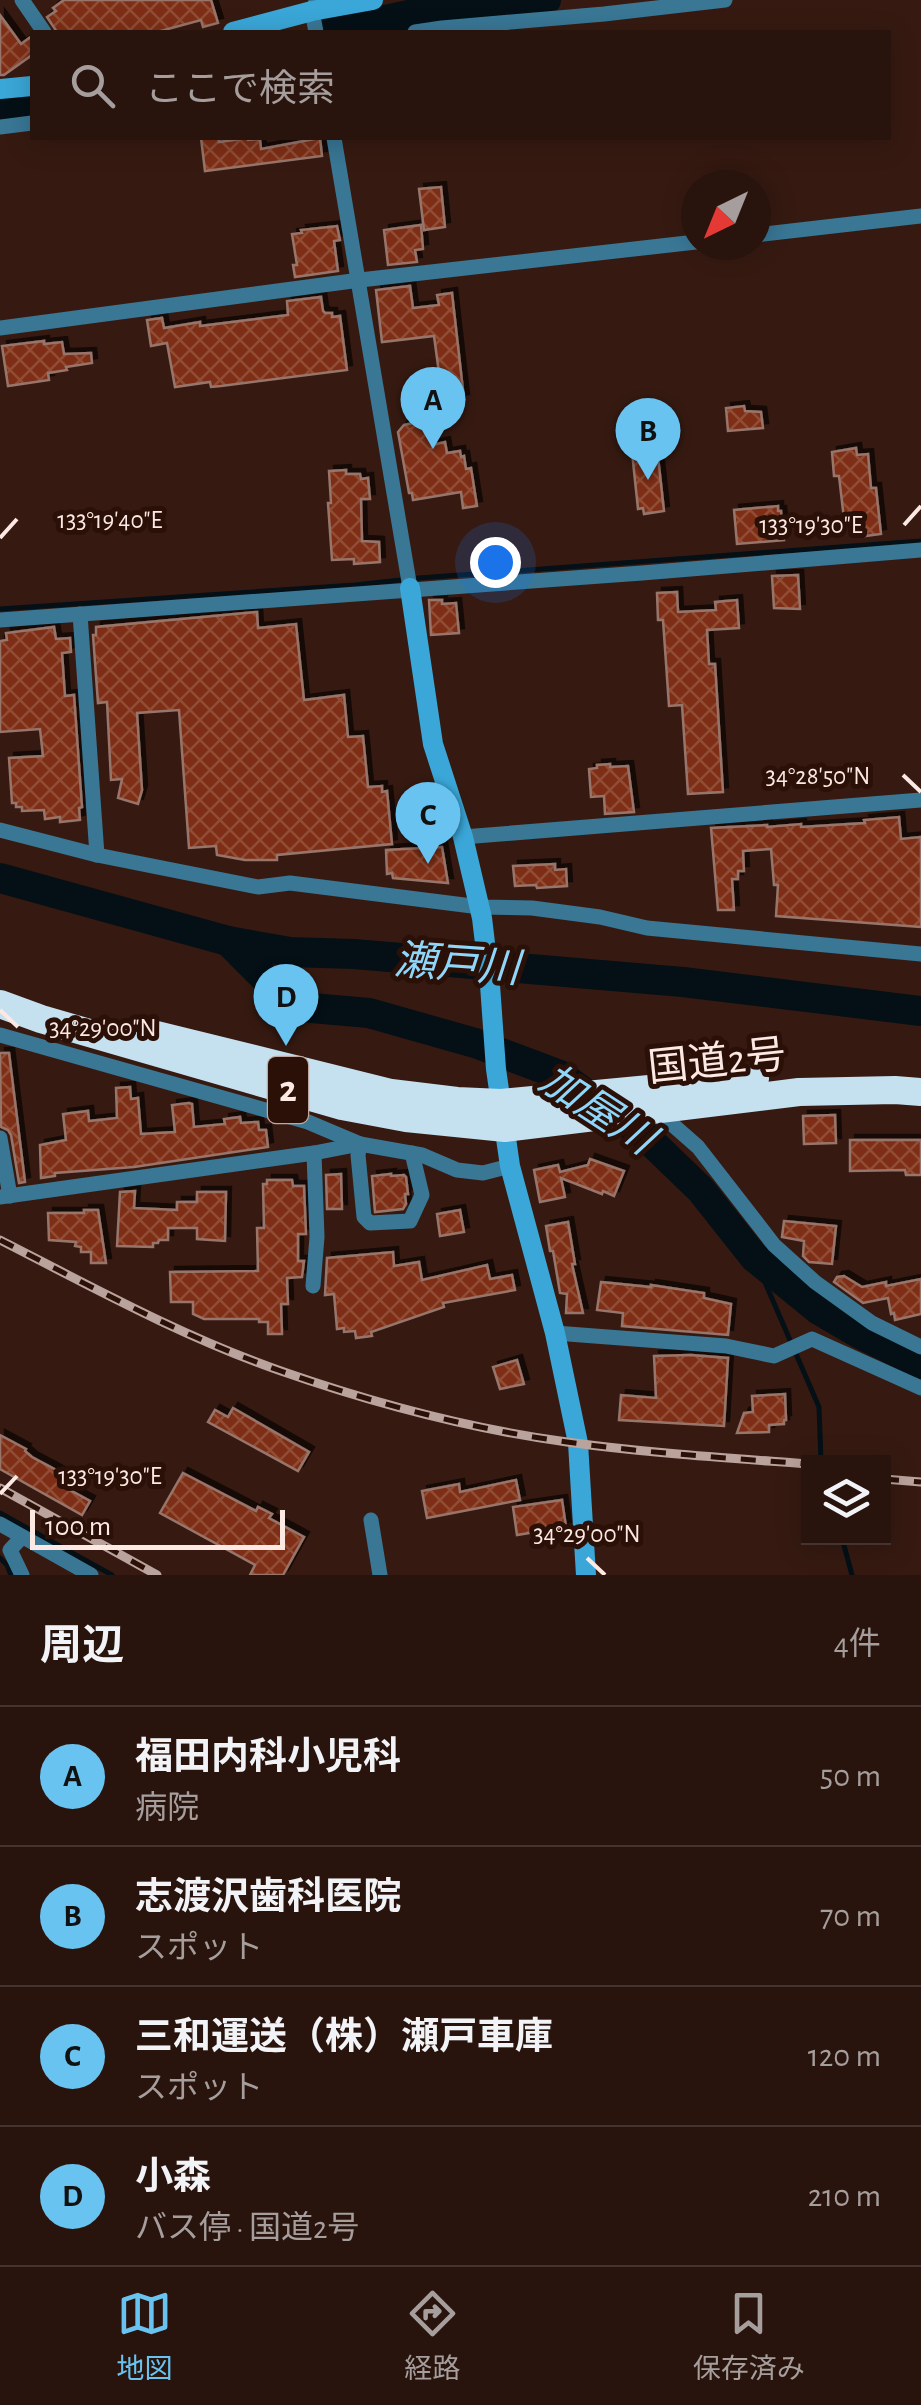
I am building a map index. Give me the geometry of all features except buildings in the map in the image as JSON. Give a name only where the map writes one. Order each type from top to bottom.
[{"type":"highway","name":"国道2号","points":[[0,985],[116,1024],[391,1093],[457,1101],[503,1116],[562,1098],[641,1104],[798,1092],[921,1092]]},
{"type":"highway","name":"国道2号","points":[[0,1004],[312,1110],[406,1118],[585,1117],[805,1074],[921,1074]]},
{"type":"street","points":[[22,0],[43,30]]},
{"type":"street","points":[[244,30],[315,17],[373,0]]},
{"type":"street","points":[[428,30],[725,0]]},
{"type":"street","points":[[0,89],[30,86]]},
{"type":"street","points":[[0,127],[30,123]]},
{"type":"street","points":[[334,140],[433,744],[463,836],[481,913],[510,1166],[555,1333],[578,1443],[586,1575]]},
{"type":"street","points":[[771,233],[921,216]]},
{"type":"street","points":[[0,328],[360,280],[681,244]]},
{"type":"street","points":[[0,620],[409,582],[623,574],[921,550]]},
{"type":"street","points":[[80,614],[97,856]]},
{"type":"street","points":[[463,836],[921,800]]},
{"type":"street","points":[[0,830],[97,856],[258,887],[290,884],[481,913],[532,908],[646,928],[921,954]]},
{"type":"street","points":[[0,1035],[312,1110],[360,1144]]},
{"type":"street","points":[[641,1104],[674,1125],[698,1147],[774,1245],[814,1282],[872,1324],[921,1347]]},
{"type":"street","points":[[0,1138],[5,1197],[314,1154],[360,1144],[412,1153],[457,1170],[483,1173],[510,1166]]},
{"type":"street","points":[[360,1144],[364,1217],[370,1224],[410,1221],[422,1195],[412,1153]]},
{"type":"street","points":[[313,1286],[314,1154]]},
{"type":"street","points":[[555,1333],[726,1346],[774,1356],[812,1339],[921,1388]]},
{"type":"street","points":[[371,1520],[380,1575]]},
{"type":"street","points":[[0,1524],[92,1575]]},
{"type":"street","points":[[22,1537],[10,1550],[22,1575]]},
{"type":"waterway","points":[[338,30],[427,11],[546,0]]},
{"type":"waterway","points":[[0,106],[30,105]]},
{"type":"waterway","points":[[0,609],[921,541]]},
{"type":"waterway","name":"瀬戸川","points":[[0,878],[228,941],[290,952],[683,982],[921,1011]]},
{"type":"waterway","name":"加屋川","points":[[228,941],[283,996],[300,1007],[369,1013],[475,1043],[560,1075],[645,1136],[701,1190],[754,1257],[819,1310],[921,1364]]},
{"type":"waterway","points":[[754,1257],[819,1407],[821,1455]]},
{"type":"waterway","points":[[0,1513],[112,1575]]},
{"type":"waterway","points":[[844,1545],[852,1575]]},
{"type":"waterway","points":[[0,1558],[11,1575]]},
{"type":"railway","points":[[0,1240],[209,1343],[351,1394],[459,1422],[567,1442],[801,1463]]},
{"type":"railway","points":[[891,1480],[921,1482]]},
{"type":"railway","points":[[0,1488],[157,1575]]},
{"type":"place","name":"福田内科小児科","points":[[433,449]]},
{"type":"place","name":"志渡沢歯科医院","points":[[648,480]]},
{"type":"place","name":"三和運送（株）瀬戸車庫","points":[[428,864]]},
{"type":"place","name":"小森","points":[[286,1046]]}]
